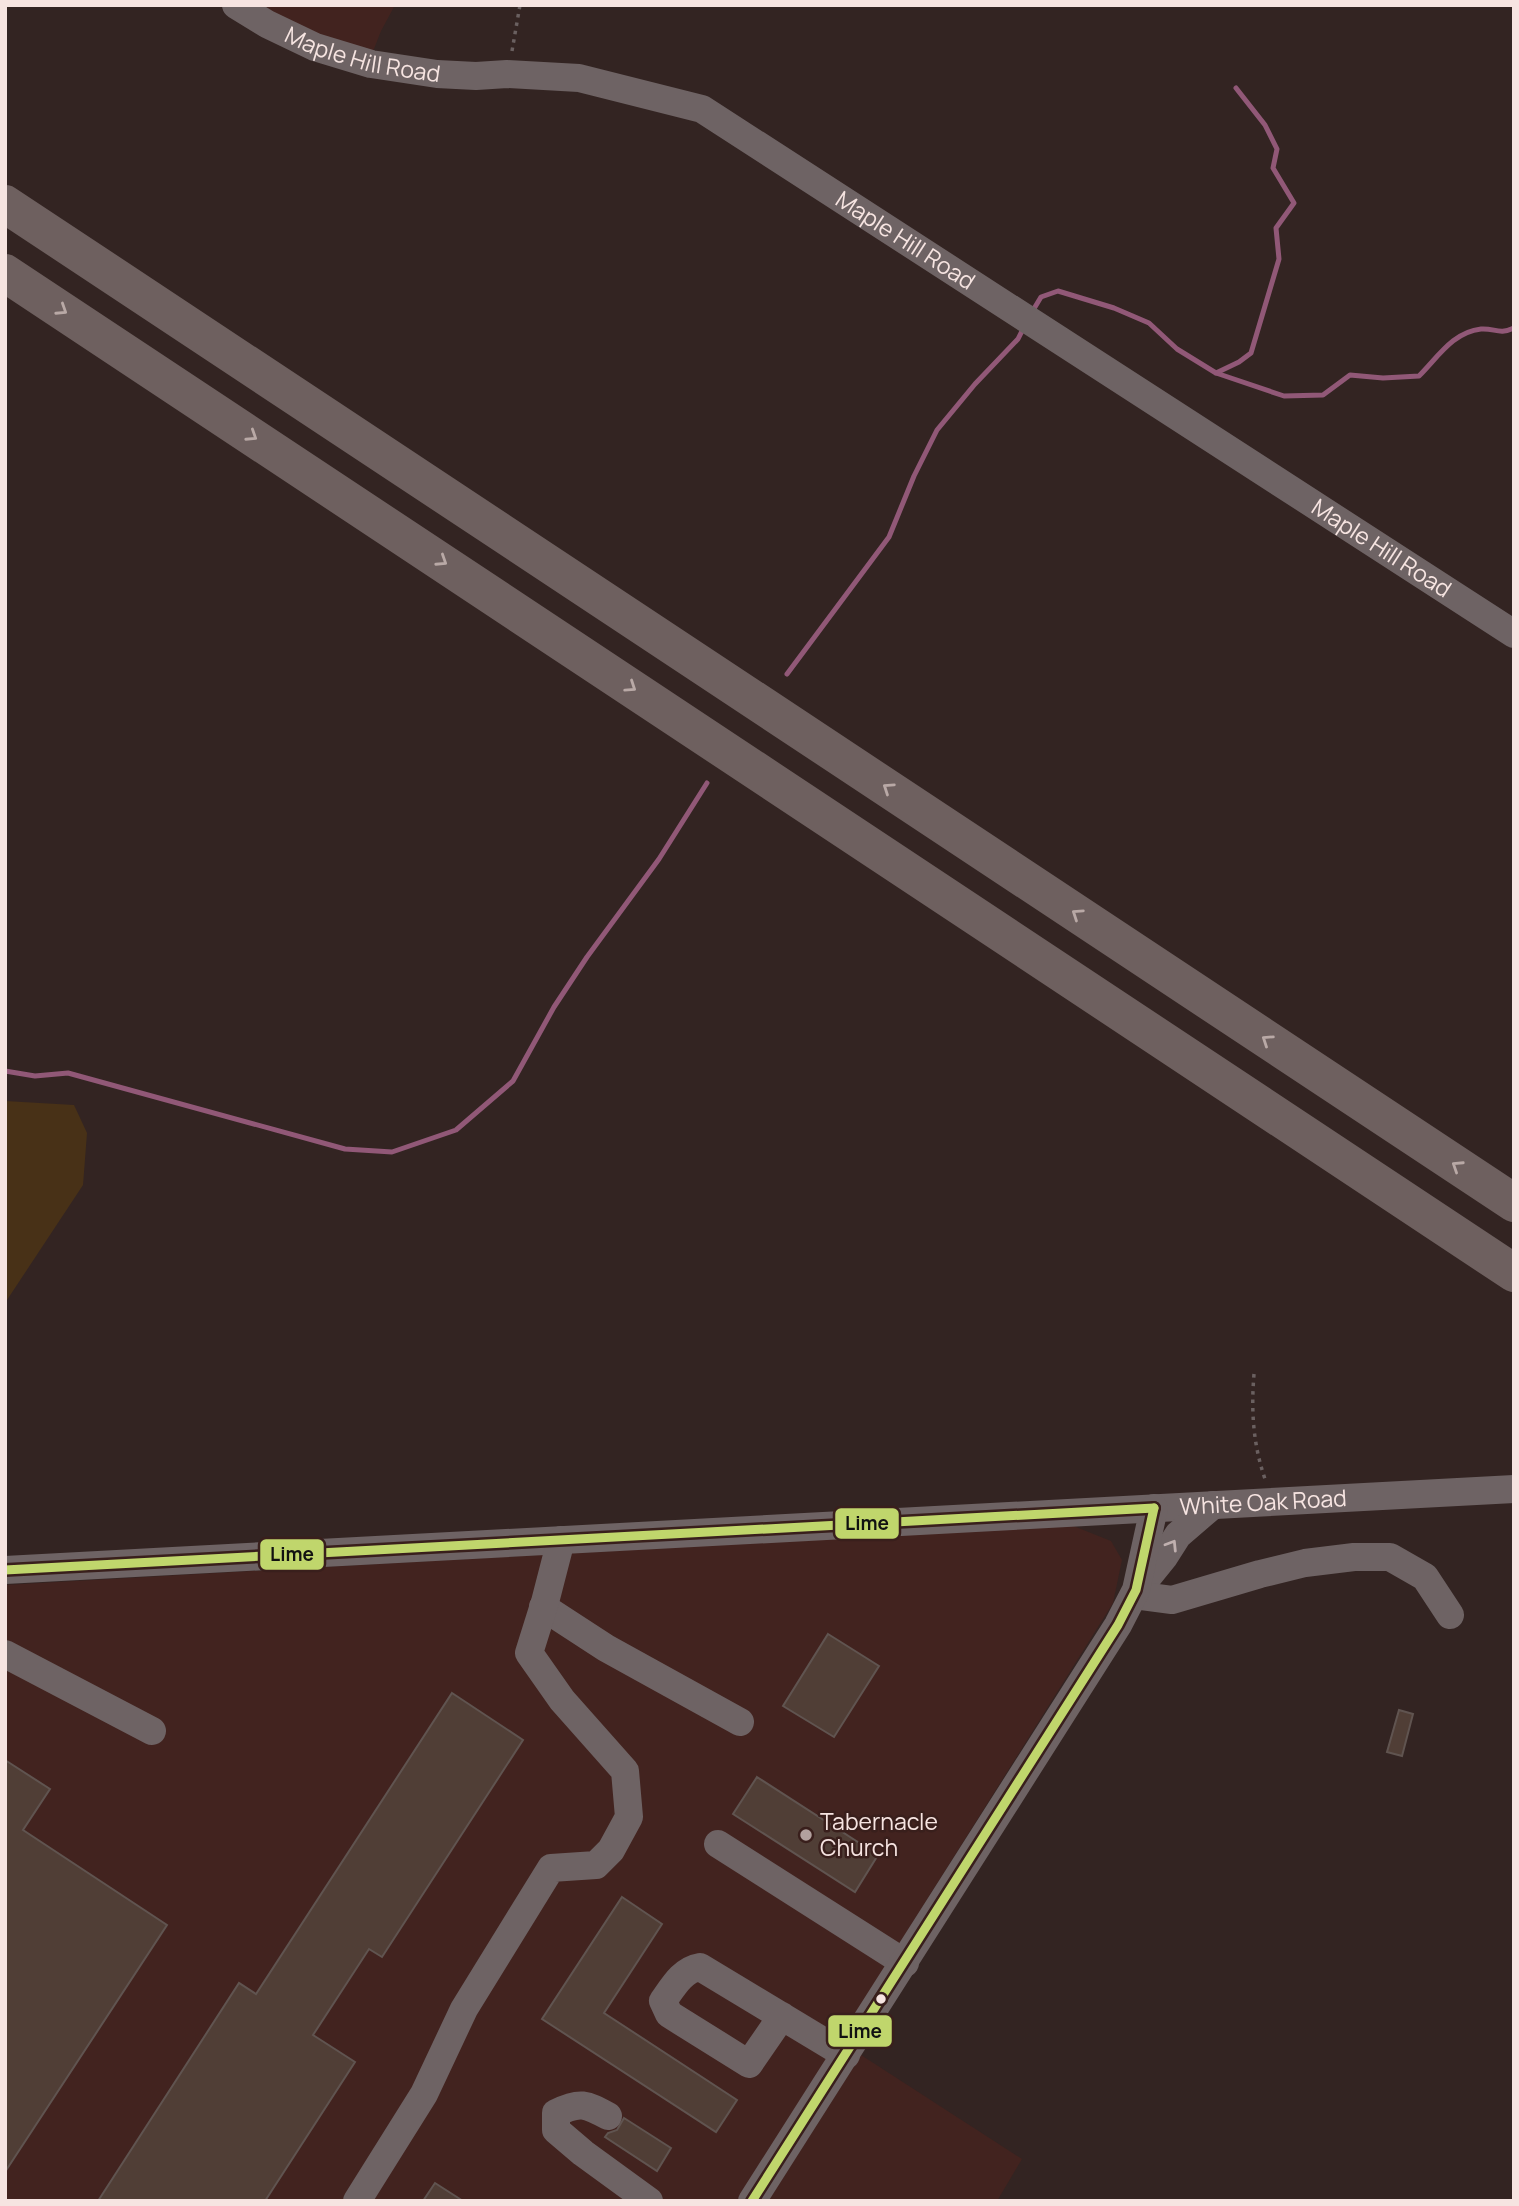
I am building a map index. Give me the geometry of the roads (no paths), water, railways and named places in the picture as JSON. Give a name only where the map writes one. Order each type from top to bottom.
[{"type":"highway","points":[[5,204],[1514,1203]]},
{"type":"highway","points":[[5,273],[1514,1273]]},
{"type":"street","name":"Maple Hill Road","points":[[236,5],[267,24],[315,47],[358,61],[437,74],[579,78],[702,109],[1514,634]]},
{"type":"street","name":"White Oak Road","points":[[5,1570],[1514,1489]]},
{"type":"street","points":[[752,2201],[1118,1625],[1135,1593],[1178,1535],[1213,1505]]},
{"type":"street","points":[[1135,1593],[1154,1508]]},
{"type":"street","points":[[356,2201],[424,2094],[464,2009],[551,1868],[596,1865],[611,1850],[629,1817],[625,1771],[562,1700],[529,1653],[561,1540]]},
{"type":"street","points":[[1135,1593],[1172,1600],[1305,1563],[1354,1557],[1390,1557],[1425,1577],[1450,1615]]},
{"type":"street","points":[[543,1607],[606,1648],[740,1723]]},
{"type":"street","points":[[5,1654],[152,1731]]},
{"type":"street","points":[[718,1843],[905,1962]]},
{"type":"street","points":[[782,2016],[846,2055]]},
{"type":"street","points":[[608,2116],[586,2104],[565,2108],[556,2113],[556,2130],[583,2154],[649,2201]]},
{"type":"waterway","points":[[1216,373],[1251,353],[1279,259],[1276,228],[1294,203],[1273,168],[1277,149],[1265,125],[1236,88]]},
{"type":"waterway","points":[[1032,312],[1041,297],[1058,291],[1114,308],[1149,323],[1177,349],[1216,373],[1284,396],[1323,395],[1350,375],[1383,378],[1419,376],[1447,346],[1462,335],[1481,329],[1501,331],[1514,328]]},
{"type":"waterway","points":[[787,674],[889,537],[914,476],[937,430],[975,384],[1018,339],[1024,327]]},
{"type":"waterway","points":[[5,1071],[35,1076],[68,1073],[345,1149],[392,1152],[456,1130],[513,1081],[554,1007],[659,859],[707,783]]},
{"type":"place","name":"Tabernacle Church","points":[[806,1835]]}]
